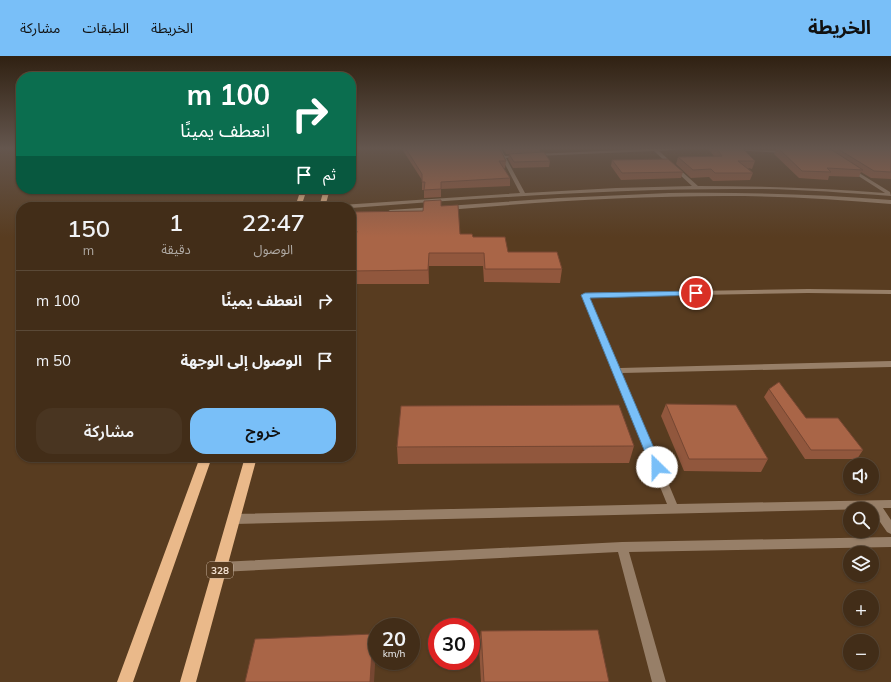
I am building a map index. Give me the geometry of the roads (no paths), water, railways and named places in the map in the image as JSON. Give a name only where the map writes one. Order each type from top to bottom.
[{"type":"main road","points":[[125,682],[204,462]]},
{"type":"main road","name":"328","points":[[188,682],[251,462]]},
{"type":"street","points":[[514,178],[523,194]]},
{"type":"street","points":[[686,178],[697,188]]},
{"type":"street","points":[[865,178],[891,195]]},
{"type":"street","points":[[356,206],[523,194],[621,189],[795,187],[891,195]]},
{"type":"street","points":[[381,213],[628,196],[806,195],[891,202]]},
{"type":"street","points":[[674,508],[585,295],[808,291],[891,292]]},
{"type":"street","points":[[617,371],[891,364]]},
{"type":"street","points":[[879,504],[891,504]]},
{"type":"street","points":[[234,519],[843,505]]},
{"type":"street","points":[[879,511],[891,529]]},
{"type":"street","points":[[220,567],[622,547],[891,542]]},
{"type":"street","points":[[622,547],[659,682]]}]
